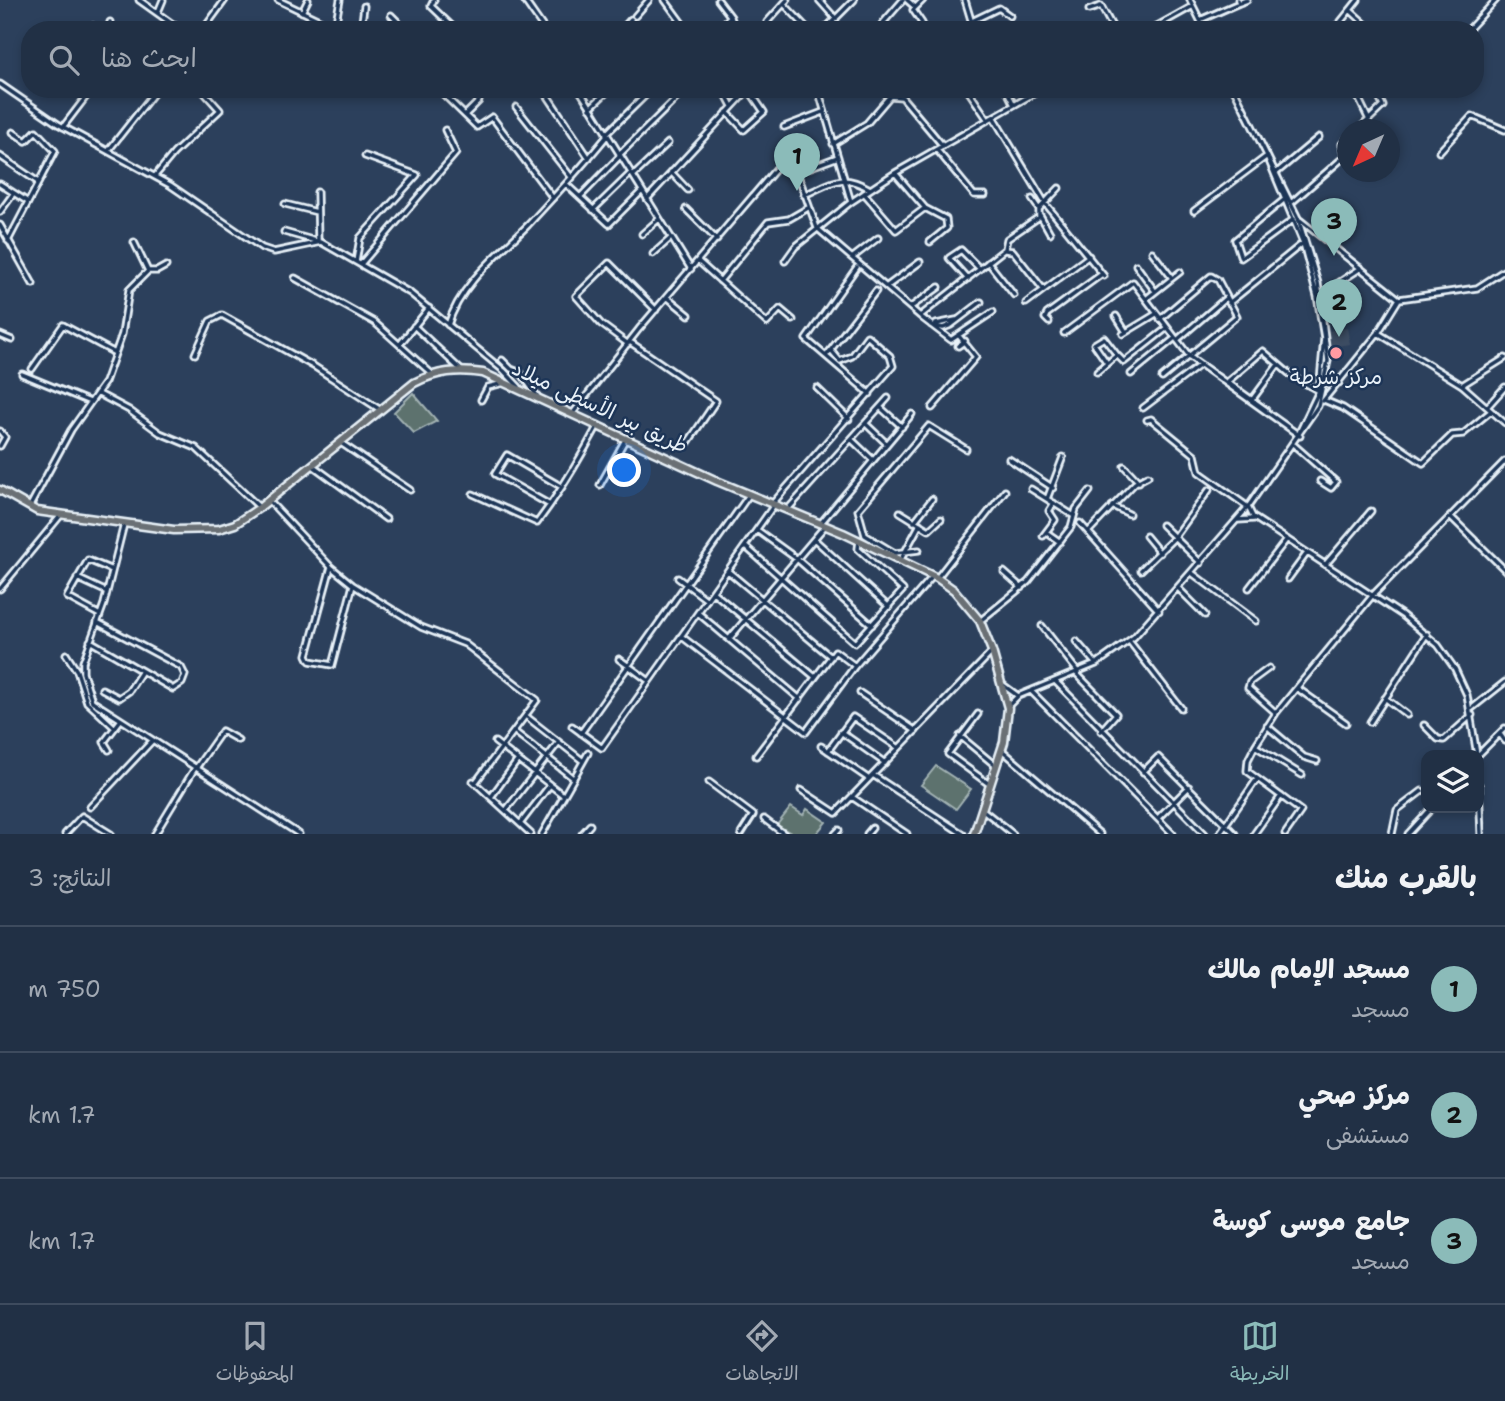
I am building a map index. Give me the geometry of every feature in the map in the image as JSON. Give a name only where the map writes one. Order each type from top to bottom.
[{"type":"main road","name":"طريق بير الأسطى ميلاد","points":[[0,490],[29,508],[61,515],[206,531],[234,524],[259,508],[406,387],[432,374],[461,370],[505,382],[749,495],[902,557],[960,595],[980,621],[1003,685],[1007,708],[1002,750],[974,834]]},
{"type":"street","points":[[139,0],[169,21]]},
{"type":"street","points":[[159,14],[158,9],[163,0]]},
{"type":"street","points":[[210,21],[225,0]]},
{"type":"street","points":[[278,0],[321,21]]},
{"type":"street","points":[[302,12],[308,0]]},
{"type":"street","points":[[339,21],[340,0]]},
{"type":"street","points":[[434,0],[431,6],[447,21]]},
{"type":"street","points":[[524,0],[539,21]]},
{"type":"street","points":[[630,21],[649,0]]},
{"type":"street","points":[[665,0],[680,21]]},
{"type":"street","points":[[718,0],[732,21]]},
{"type":"street","points":[[819,0],[835,20],[854,0]]},
{"type":"street","points":[[885,21],[905,0],[915,7]]},
{"type":"street","points":[[920,21],[913,12],[923,0]]},
{"type":"street","points":[[964,0],[972,21],[999,8],[1010,16]]},
{"type":"street","points":[[1190,0],[1200,20],[1247,0]]},
{"type":"street","points":[[1342,21],[1358,0]]},
{"type":"street","points":[[1476,21],[1496,0]]},
{"type":"street","points":[[769,21],[785,2],[801,21]]},
{"type":"street","points":[[362,21],[364,6]]},
{"type":"street","points":[[1089,10],[1101,6],[1109,21]]},
{"type":"street","points":[[1166,21],[1193,6]]},
{"type":"street","points":[[1350,10],[1362,21]]},
{"type":"street","points":[[391,15],[397,21]]},
{"type":"street","points":[[726,21],[731,17]]},
{"type":"street","points":[[0,84],[64,127],[155,176],[268,251],[281,251],[317,241]]},
{"type":"street","points":[[64,127],[85,98]]},
{"type":"street","points":[[108,151],[150,98]]},
{"type":"street","points":[[155,176],[174,153],[220,110],[209,98]]},
{"type":"street","points":[[549,98],[589,158]]},
{"type":"street","points":[[584,98],[691,269]]},
{"type":"street","points":[[590,108],[601,98]]},
{"type":"street","points":[[448,325],[457,305],[480,272],[572,178],[606,135],[643,98]]},
{"type":"street","points":[[580,197],[677,98]]},
{"type":"street","points":[[728,98],[732,106]]},
{"type":"street","points":[[647,199],[740,98]]},
{"type":"street","points":[[727,112],[744,130],[764,112],[754,98]]},
{"type":"street","points":[[821,98],[851,202]]},
{"type":"street","points":[[833,144],[863,126],[888,98]]},
{"type":"street","points":[[903,98],[943,146]]},
{"type":"street","points":[[973,98],[988,120]]},
{"type":"street","points":[[1010,98],[1014,105]]},
{"type":"street","points":[[785,261],[792,250],[817,228],[864,193],[1026,98]]},
{"type":"street","points":[[1007,708],[1018,696],[1096,664],[1130,642],[1248,507],[1295,443],[1325,384],[1326,352],[1320,295],[1290,203],[1239,98]]},
{"type":"street","points":[[1358,98],[1369,119]]},
{"type":"street","points":[[1370,119],[1383,106],[1380,98]]},
{"type":"street","points":[[449,99],[477,127],[492,117],[553,198]]},
{"type":"street","points":[[465,115],[479,101]]},
{"type":"street","points":[[516,107],[572,178]]},
{"type":"street","points":[[784,127],[823,111]]},
{"type":"street","points":[[1439,152],[1472,116],[1505,130]]},
{"type":"street","points":[[993,118],[1045,203],[1103,275],[1047,314],[1045,318],[1049,322]]},
{"type":"street","points":[[361,264],[446,169],[456,153],[444,130]]},
{"type":"street","points":[[8,241],[55,149],[36,131],[26,141],[13,132]]},
{"type":"street","points":[[1276,173],[1319,137]]},
{"type":"street","points":[[593,210],[668,143]]},
{"type":"street","points":[[937,150],[974,195],[985,195]]},
{"type":"street","points":[[0,156],[38,182]]},
{"type":"street","points":[[356,262],[360,238],[417,175],[365,156]]},
{"type":"street","points":[[573,413],[667,296],[787,156],[792,158],[817,228],[920,316],[943,328],[981,302]]},
{"type":"street","points":[[1267,156],[1284,199],[1296,219],[1399,299],[1477,288],[1505,270]]},
{"type":"street","points":[[1194,211],[1267,156]]},
{"type":"street","points":[[797,172],[838,157]]},
{"type":"street","points":[[1290,203],[1337,163]]},
{"type":"street","points":[[671,172],[688,190]]},
{"type":"street","points":[[895,173],[925,208],[943,215],[948,224],[930,242]]},
{"type":"street","points":[[803,195],[845,178],[853,179],[870,189]]},
{"type":"street","points":[[0,184],[27,202]]},
{"type":"street","points":[[566,184],[609,224],[642,191]]},
{"type":"street","points":[[1038,209],[1059,188]]},
{"type":"street","points":[[317,192],[317,241]]},
{"type":"street","points":[[0,212],[13,193]]},
{"type":"street","points":[[864,193],[896,230],[925,208]]},
{"type":"street","points":[[1032,199],[1050,233]]},
{"type":"street","points":[[1284,199],[1235,240],[1241,258],[1296,219]]},
{"type":"street","points":[[285,204],[317,212]]},
{"type":"street","points":[[720,281],[768,222],[789,219],[808,208]]},
{"type":"street","points":[[686,209],[717,240]]},
{"type":"street","points":[[920,316],[1004,250],[1008,238],[1040,215]]},
{"type":"street","points":[[642,234],[659,219]]},
{"type":"street","points":[[0,225],[33,284]]},
{"type":"street","points":[[1299,226],[1321,306]]},
{"type":"street","points":[[284,232],[317,241],[398,285],[505,371],[520,389]]},
{"type":"street","points":[[653,254],[671,238]]},
{"type":"street","points":[[852,258],[878,238]]},
{"type":"street","points":[[134,242],[148,271]]},
{"type":"street","points":[[1131,374],[1303,243]]},
{"type":"street","points":[[968,279],[948,258],[961,250],[980,270]]},
{"type":"street","points":[[1004,250],[1013,251],[1044,289]]},
{"type":"street","points":[[1152,252],[1172,278]]},
{"type":"street","points":[[1026,303],[1089,256]]},
{"type":"street","points":[[698,261],[767,323],[780,309],[793,320]]},
{"type":"street","points":[[886,287],[920,262]]},
{"type":"street","points":[[988,262],[1014,295]]},
{"type":"street","points":[[656,310],[609,263],[576,296],[601,324],[716,401],[685,447]]},
{"type":"street","points":[[29,508],[57,454],[97,393],[115,353],[129,290],[148,271],[157,271],[166,265]]},
{"type":"street","points":[[1136,265],[1155,291]]},
{"type":"street","points":[[857,267],[806,338],[871,394]]},
{"type":"street","points":[[1320,295],[1361,268]]},
{"type":"street","points":[[1146,299],[1180,272]]},
{"type":"street","points":[[1160,319],[1209,276],[1218,280],[1237,316],[1163,378]]},
{"type":"street","points":[[295,278],[374,322],[432,374]]},
{"type":"street","points":[[1064,333],[1132,281],[1191,357],[1299,435]]},
{"type":"street","points":[[911,307],[939,287]]},
{"type":"street","points":[[826,357],[876,291]]},
{"type":"street","points":[[667,296],[689,315]]},
{"type":"street","points":[[1299,435],[1318,406],[1378,332],[1399,299]]},
{"type":"street","points":[[400,345],[429,308]]},
{"type":"street","points":[[933,324],[948,340],[959,336],[993,312]]},
{"type":"street","points":[[1116,316],[1124,333],[1156,314]]},
{"type":"street","points":[[195,355],[210,321],[222,315],[316,367],[379,409]]},
{"type":"street","points":[[32,369],[63,326],[115,353]]},
{"type":"street","points":[[414,326],[461,370]]},
{"type":"street","points":[[1107,363],[1094,344],[1104,338],[1124,362],[1167,328]]},
{"type":"street","points":[[1378,332],[1462,385],[1503,421],[1505,414]]},
{"type":"street","points":[[0,335],[12,340]]},
{"type":"street","points":[[572,726],[602,748],[773,505],[893,366],[890,356],[867,336],[852,356],[840,361],[831,349]]},
{"type":"street","points":[[932,408],[975,360],[975,354],[959,336]]},
{"type":"street","points":[[958,346],[965,341]]},
{"type":"street","points":[[1266,410],[1227,381],[1262,351],[1278,366],[1321,392]]},
{"type":"street","points":[[1318,406],[1326,352]]},
{"type":"street","points":[[1097,372],[1117,355]]},
{"type":"street","points":[[1462,385],[1505,358]]},
{"type":"street","points":[[502,360],[520,373],[538,397]]},
{"type":"street","points":[[1143,408],[1200,365]]},
{"type":"street","points":[[1252,400],[1278,366]]},
{"type":"street","points":[[22,374],[90,402]]},
{"type":"street","points":[[481,400],[488,387],[500,387],[505,382]]},
{"type":"street","points":[[1325,384],[1339,383]]},
{"type":"street","points":[[1487,407],[1505,387]]},
{"type":"street","points":[[817,388],[849,419]]},
{"type":"street","points":[[97,393],[129,410],[160,433],[196,448],[259,508]]},
{"type":"street","points":[[786,510],[888,398]]},
{"type":"street","points":[[1324,400],[1343,408],[1423,463],[1452,435],[1463,434],[1491,411]]},
{"type":"street","points":[[880,407],[902,427]]},
{"type":"street","points":[[729,639],[814,539],[822,525],[912,414]]},
{"type":"street","points":[[1147,420],[1151,419],[1195,455],[1198,470],[1248,507],[1256,519],[1373,595],[1427,634],[1455,669],[1472,712],[1477,750]]},
{"type":"street","points":[[865,423],[887,444]]},
{"type":"street","points":[[473,494],[537,523],[562,487],[598,425]]},
{"type":"street","points":[[902,557],[865,535],[858,510],[929,426],[966,449]]},
{"type":"street","points":[[0,431],[5,437],[0,446]]},
{"type":"street","points":[[600,485],[626,438]]},
{"type":"street","points":[[850,439],[873,460]]},
{"type":"street","points":[[339,442],[410,491]]},
{"type":"street","points":[[1295,443],[1336,482],[1331,488],[1320,481]]},
{"type":"street","points":[[550,505],[496,477],[506,456],[562,487]]},
{"type":"street","points":[[1047,499],[1063,457]]},
{"type":"street","points":[[1009,459],[1053,488]]},
{"type":"street","points":[[1285,834],[1301,811],[1246,768],[1255,746],[1276,713],[1373,595],[1505,461]]},
{"type":"street","points":[[312,465],[386,519]]},
{"type":"street","points":[[1124,466],[1139,482]]},
{"type":"street","points":[[1088,532],[1112,506],[1148,476]]},
{"type":"street","points":[[1031,489],[1074,516]]},
{"type":"street","points":[[1141,570],[1175,537],[1209,490]]},
{"type":"street","points":[[681,636],[807,731],[855,666],[935,577],[1005,491]]},
{"type":"street","points":[[980,621],[1022,588],[1073,524],[1074,516],[1090,491]]},
{"type":"street","points":[[581,733],[749,495]]},
{"type":"street","points":[[914,522],[932,499]]},
{"type":"street","points":[[269,500],[331,567],[353,585],[421,627],[470,648],[537,700],[527,717],[474,782],[531,834]]},
{"type":"street","points":[[1054,503],[1049,511],[1055,520],[1044,534],[1060,542]]},
{"type":"street","points":[[1112,506],[1129,514]]},
{"type":"street","points":[[1325,565],[1371,511]]},
{"type":"street","points":[[900,512],[914,522],[932,529],[941,519]]},
{"type":"street","points":[[0,589],[61,515]]},
{"type":"street","points":[[1451,517],[1505,570]]},
{"type":"street","points":[[1237,521],[1256,519]]},
{"type":"street","points":[[1080,523],[1159,611]]},
{"type":"street","points":[[124,524],[107,592],[83,667],[89,694],[96,705],[297,834]]},
{"type":"street","points":[[902,557],[920,524]]},
{"type":"street","points":[[1162,525],[1201,563]]},
{"type":"street","points":[[757,530],[797,559],[872,625]]},
{"type":"street","points":[[1146,536],[1160,553]]},
{"type":"street","points":[[814,539],[889,607]]},
{"type":"street","points":[[1249,588],[1287,539]]},
{"type":"street","points":[[746,547],[854,643],[903,589],[859,551],[859,541]]},
{"type":"street","points":[[902,557],[919,550]]},
{"type":"street","points":[[1287,579],[1307,553]]},
{"type":"street","points":[[100,615],[66,598],[89,560],[112,570]]},
{"type":"street","points":[[331,567],[307,655],[310,661],[332,664],[353,585]]},
{"type":"street","points":[[728,571],[831,657]]},
{"type":"street","points":[[1004,572],[1022,588]]},
{"type":"street","points":[[1192,573],[1256,621]]},
{"type":"street","points":[[77,578],[107,592]]},
{"type":"street","points":[[678,578],[708,600]]},
{"type":"street","points":[[1179,588],[1205,615]]},
{"type":"street","points":[[713,592],[816,677]]},
{"type":"street","points":[[698,613],[800,699]]},
{"type":"street","points":[[90,641],[175,690],[181,685],[185,675],[181,667],[97,622]]},
{"type":"street","points":[[1041,626],[1077,672],[1116,714],[1101,731]]},
{"type":"street","points":[[1370,722],[1427,634]]},
{"type":"street","points":[[1076,641],[1096,664]]},
{"type":"street","points":[[1130,642],[1181,708]]},
{"type":"street","points":[[756,757],[831,657],[839,651],[855,666]]},
{"type":"street","points":[[802,790],[835,813],[992,651]]},
{"type":"street","points":[[66,654],[77,671],[87,702],[115,728]]},
{"type":"street","points":[[619,659],[649,681]]},
{"type":"street","points":[[1269,668],[1250,682],[1248,688],[1276,713]]},
{"type":"street","points":[[102,689],[119,698],[129,691],[142,671]]},
{"type":"street","points":[[1055,681],[1101,731],[1205,834]]},
{"type":"street","points":[[1424,725],[1438,739],[1444,740],[1505,683]]},
{"type":"street","points":[[1003,685],[1018,696]]},
{"type":"street","points":[[1297,688],[1346,723]]},
{"type":"street","points":[[1031,691],[1173,834]]},
{"type":"street","points":[[860,693],[916,731]]},
{"type":"street","points":[[1385,698],[1407,715]]},
{"type":"street","points":[[978,714],[960,735],[948,756],[991,785]]},
{"type":"street","points":[[527,717],[583,761]]},
{"type":"street","points":[[828,751],[854,717],[899,748]]},
{"type":"street","points":[[109,750],[104,742],[120,721]]},
{"type":"street","points":[[1267,726],[1304,757],[1317,761]]},
{"type":"street","points":[[1483,750],[1505,728]]},
{"type":"street","points":[[155,834],[195,768],[223,731],[238,740]]},
{"type":"street","points":[[514,732],[573,778]]},
{"type":"street","points":[[841,732],[885,763]]},
{"type":"street","points":[[1500,734],[1505,741]]},
{"type":"street","points":[[960,735],[996,766]]},
{"type":"street","points":[[90,807],[152,741]]},
{"type":"street","points":[[495,742],[563,795]]},
{"type":"street","points":[[506,810],[559,742]]},
{"type":"street","points":[[821,746],[869,779]]},
{"type":"street","points":[[1255,746],[1302,775]]},
{"type":"street","points":[[1002,750],[1100,834]]},
{"type":"street","points":[[542,834],[588,754]]},
{"type":"street","points":[[1143,772],[1157,756],[1235,834]]},
{"type":"street","points":[[491,797],[518,760]]},
{"type":"street","points":[[873,775],[963,834]]},
{"type":"street","points":[[1219,834],[1257,779]]},
{"type":"street","points":[[709,782],[753,814],[741,834]]},
{"type":"street","points":[[520,824],[550,785]]},
{"type":"street","points":[[1157,819],[1189,787]]},
{"type":"street","points":[[1392,834],[1397,810],[1421,792]]},
{"type":"street","points":[[1254,834],[1280,796]]},
{"type":"street","points":[[852,797],[907,834]]},
{"type":"street","points":[[983,810],[1013,834]]},
{"type":"street","points":[[1408,834],[1427,813]]},
{"type":"street","points":[[1480,813],[1481,834]]},
{"type":"street","points":[[65,834],[82,816],[111,834]]},
{"type":"street","points":[[764,819],[784,834]]},
{"type":"street","points":[[582,834],[590,825]]},
{"type":"street","points":[[867,834],[872,828]]},
{"type":"street","points":[[835,834],[839,830]]},
{"type":"shaded area","points":[[1347,328],[1350,344],[1331,347],[1328,331]]},
{"type":"green space","points":[[413,393],[437,421],[414,433],[394,412]]},
{"type":"green space","points":[[936,766],[971,789],[956,809],[921,785]]},
{"type":"green space","points":[[791,807],[803,815],[807,809],[826,822],[816,834],[793,834],[777,825]]},
{"type":"place","name":"مسجد الإمام مالك","points":[[797,191]]},
{"type":"place","name":"جامع موسى كوسة","points":[[1334,256]]},
{"type":"place","name":"مركز صحي","points":[[1339,337]]},
{"type":"place","name":"مركز شرطة","points":[[1336,353]]}]
